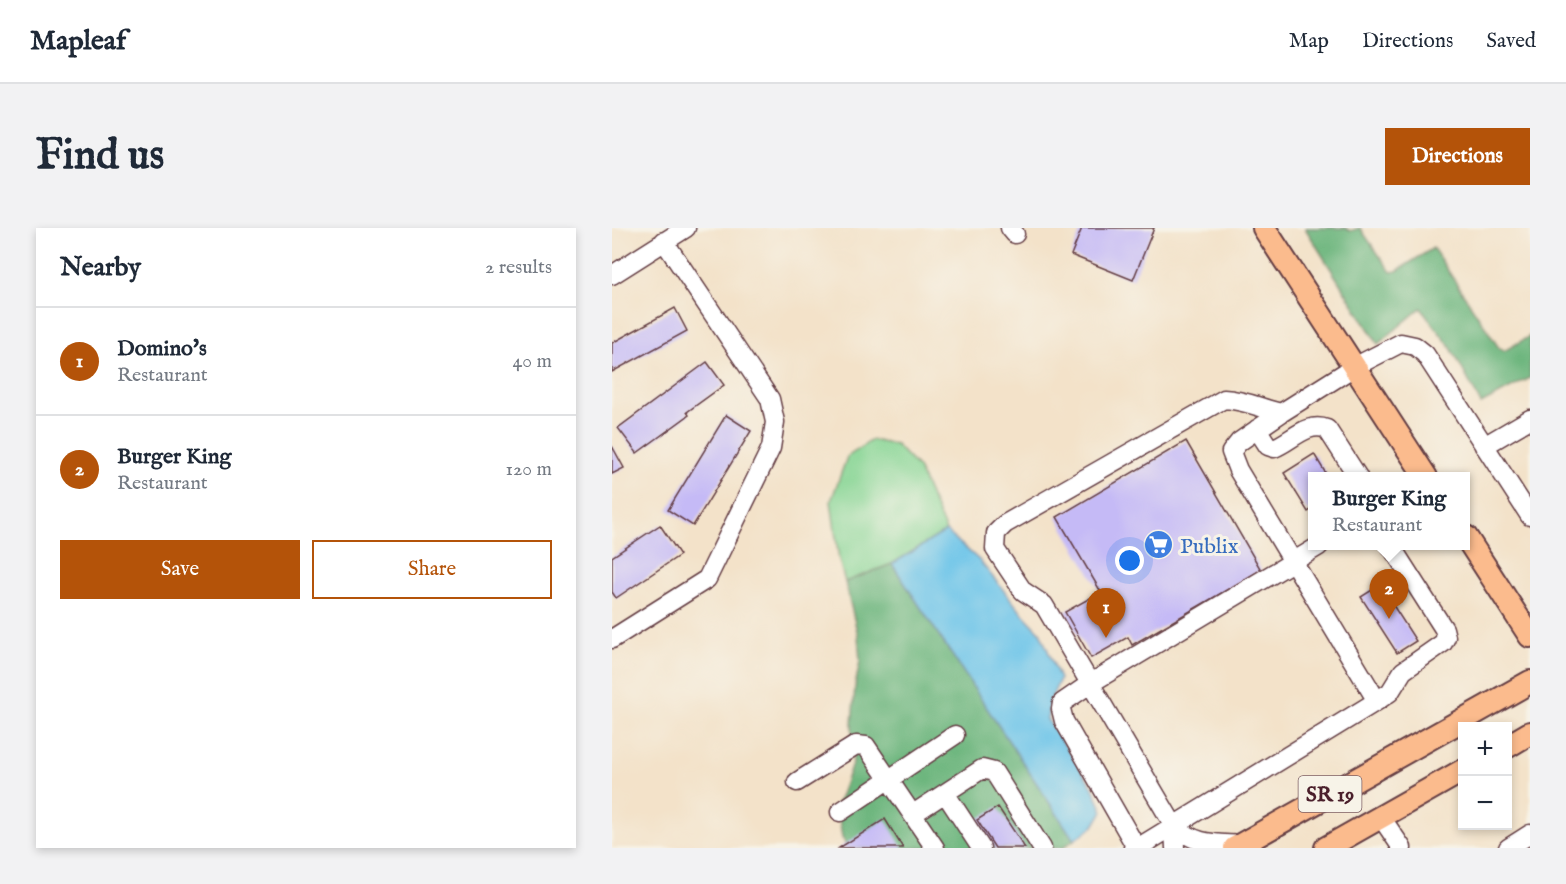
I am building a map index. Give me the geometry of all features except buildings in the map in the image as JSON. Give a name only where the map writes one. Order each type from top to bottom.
[{"type":"main road","points":[[1264,228],[1423,472]]},
{"type":"main road","points":[[1470,543],[1530,636]]},
{"type":"main road","name":"SR 19","points":[[1238,846],[1530,682]]},
{"type":"main road","points":[[1512,744],[1530,733]]},
{"type":"main road","name":"SR 19","points":[[1326,848],[1458,773]]},
{"type":"street","points":[[612,275],[686,228]]},
{"type":"street","points":[[612,639],[707,579],[771,448],[775,422],[770,399],[664,241]]},
{"type":"street","points":[[1377,701],[1238,470],[1231,452],[1239,442],[1354,367],[1401,343],[1415,346],[1425,354],[1530,516]]},
{"type":"street","points":[[1238,846],[1208,844],[1186,836],[1174,826],[1044,605],[1023,591],[995,549],[996,533],[1005,524],[1224,399],[1243,400],[1263,409],[1281,413]]},
{"type":"street","points":[[1484,446],[1530,419]]},
{"type":"street","points":[[1257,429],[1269,446],[1274,448],[1283,445],[1304,430],[1319,426],[1327,429],[1355,472]]},
{"type":"street","points":[[1312,550],[1091,683],[1062,703],[1064,721],[1135,847],[1174,826],[1377,701],[1390,692],[1403,671],[1443,643],[1446,637],[1444,630],[1393,550]]},
{"type":"street","points":[[840,812],[955,735]]},
{"type":"street","points":[[797,782],[856,745],[866,746],[935,848]]},
{"type":"street","points":[[913,814],[982,769],[994,772],[1042,848]]},
{"type":"street","points":[[945,793],[981,848]]},
{"type":"street","points":[[1381,817],[1402,848]]},
{"type":"street","points":[[1174,826],[1175,848]]},
{"type":"street","points":[[1508,848],[1530,834]]},
{"type":"green space","points":[[1305,228],[1345,228],[1350,231],[1360,228],[1391,272],[1397,271],[1433,248],[1499,348],[1504,351],[1530,336],[1530,378],[1481,404],[1451,348],[1421,308],[1378,344]]},
{"type":"green space","points":[[872,440],[896,445],[918,468],[946,531],[892,564],[845,582],[839,560],[831,501],[847,457]]},
{"type":"green space","points":[[892,564],[1074,840],[1062,848],[848,848],[842,837],[837,806],[853,761],[852,724],[860,661],[858,635],[845,582]]},
{"type":"water","points":[[946,531],[979,560],[1040,632],[1060,679],[1050,701],[1047,719],[1092,786],[1103,811],[1094,826],[1074,840],[892,564]]},
{"type":"place","name":"Publix","points":[[1159,545]]},
{"type":"place","name":"Burger King","points":[[1389,619]]},
{"type":"place","name":"Domino's","points":[[1106,638]]}]
